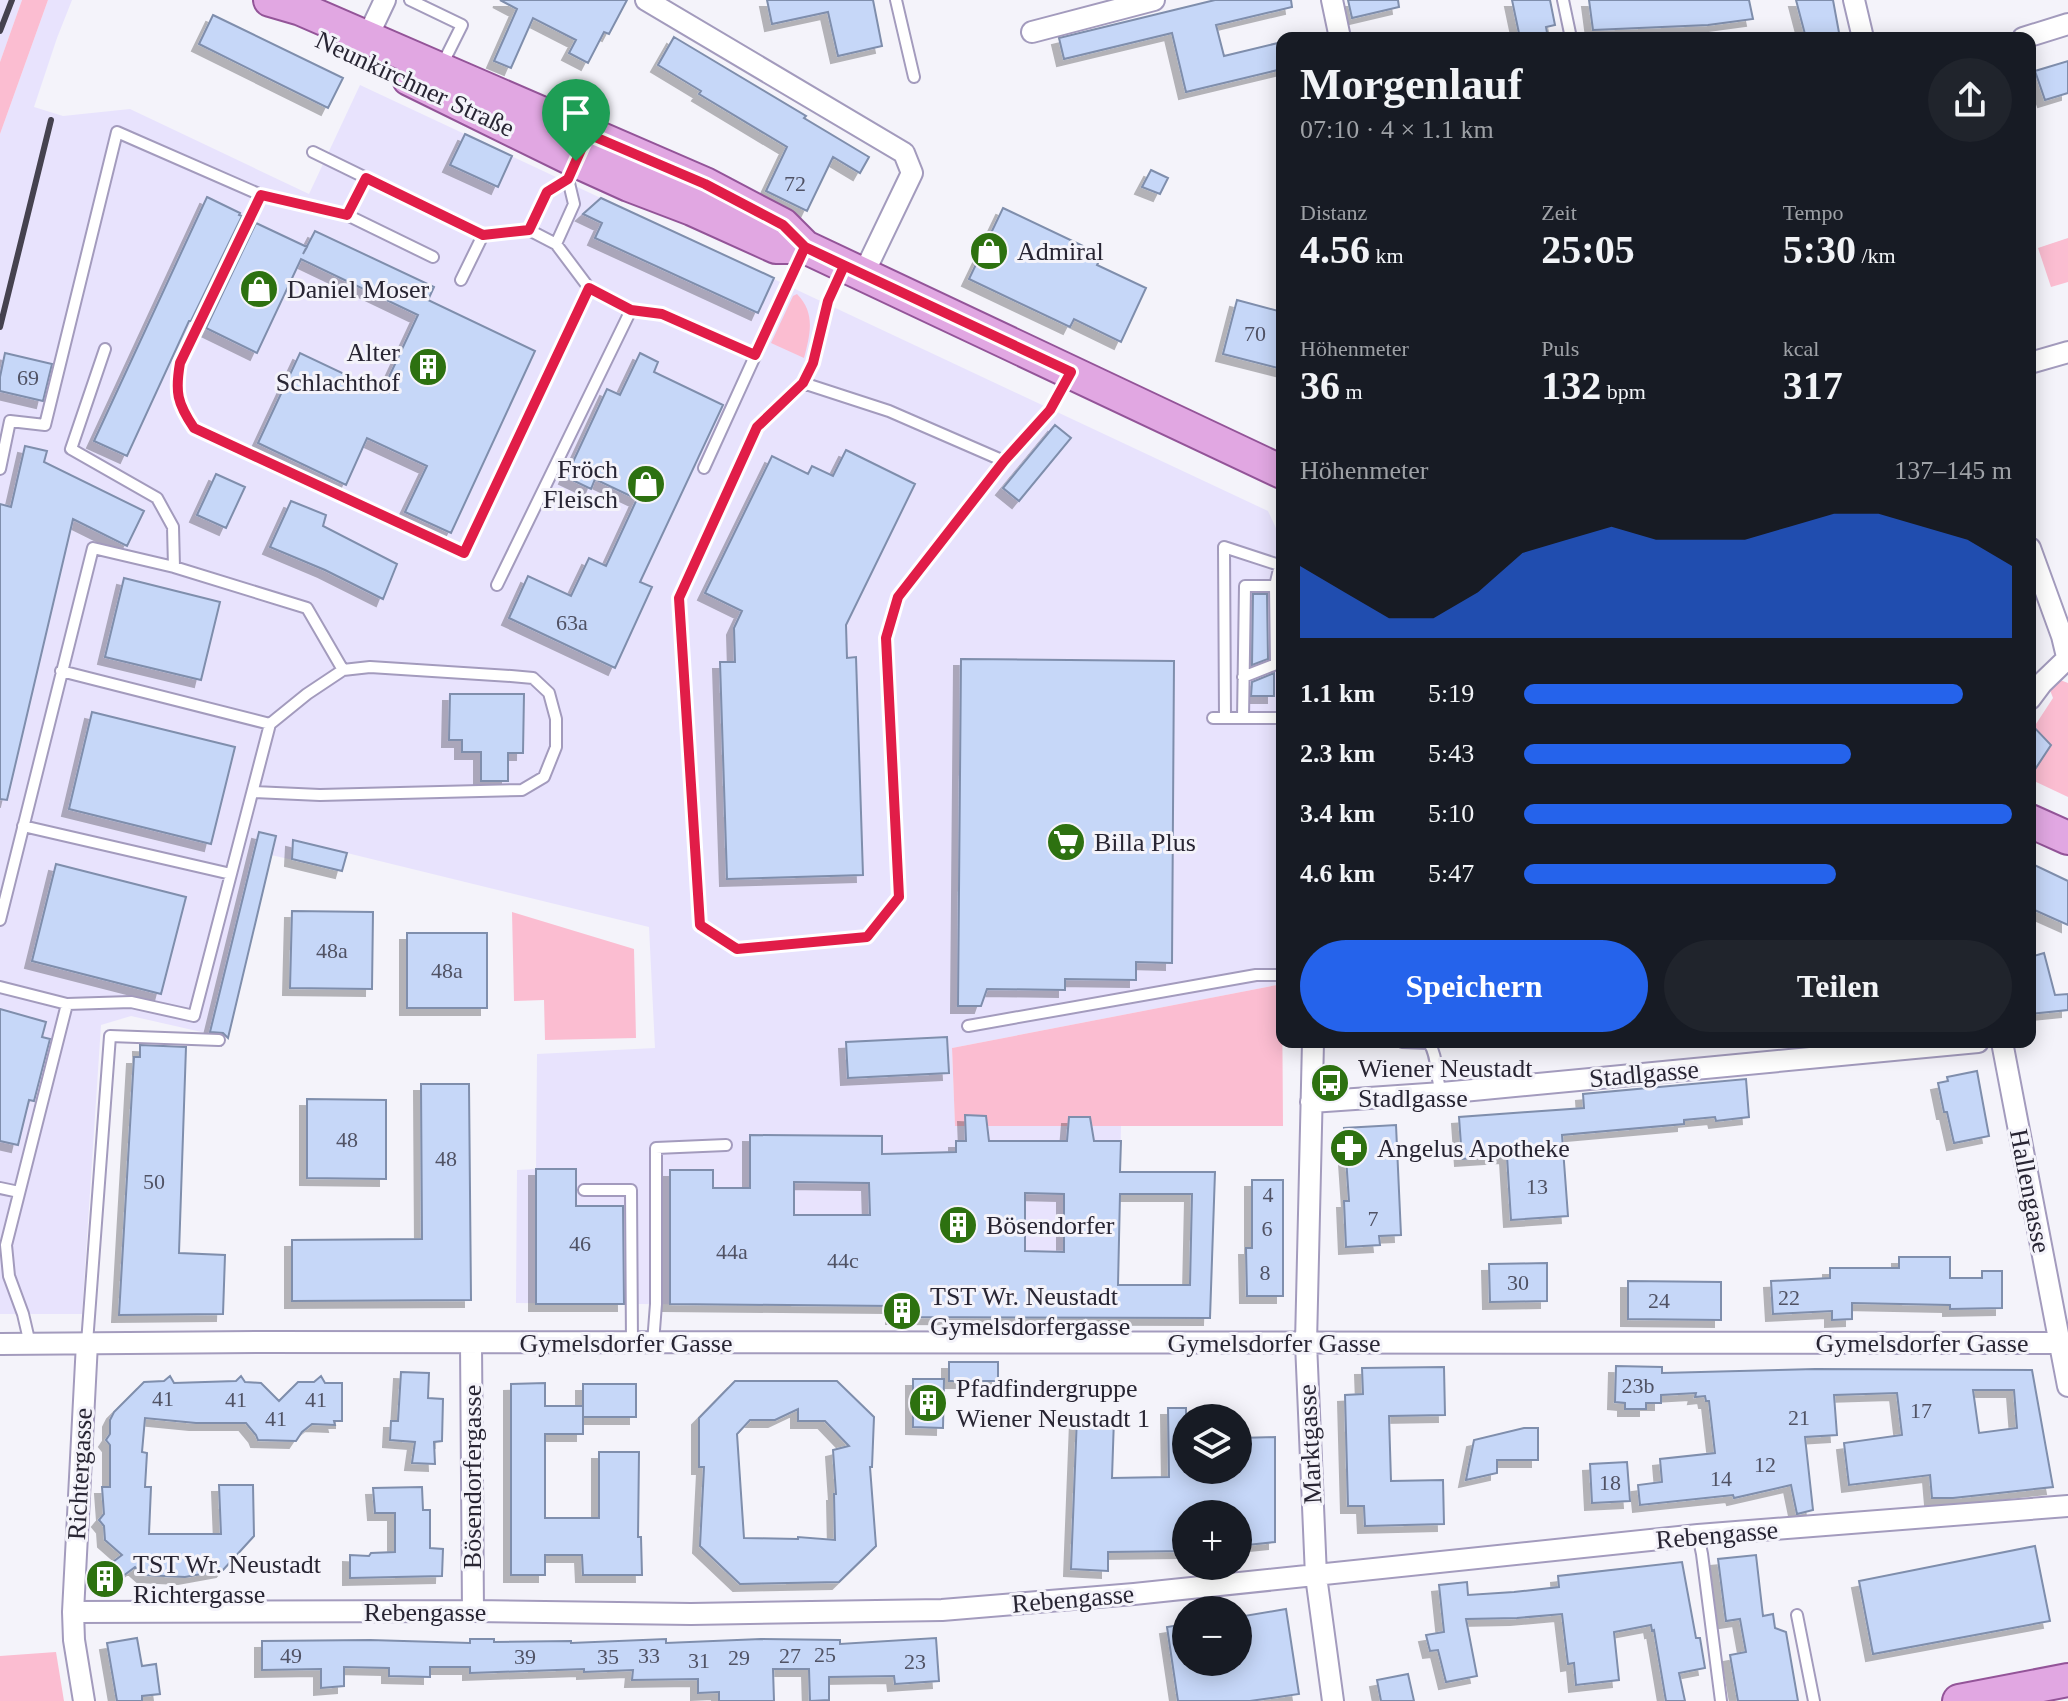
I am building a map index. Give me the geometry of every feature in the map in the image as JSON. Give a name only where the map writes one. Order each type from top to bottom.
[{"type":"main road","name":"Neunkirchner Straße","points":[[250,0],[293,27],[389,69],[629,185],[776,247],[805,247],[1276,469]]},
{"type":"main road","name":"Neunkirchner Straße","points":[[270,0],[301,9],[440,70],[577,158]]},
{"type":"main road","points":[[2036,824],[2068,838]]},
{"type":"main road","points":[[1959,1701],[2068,1680]]},
{"type":"street","name":"Neunkirchner Straße","points":[[367,38],[385,0]]},
{"type":"street","points":[[646,0],[904,153],[912,173],[854,271]]},
{"type":"street","points":[[1032,32],[1154,0]]},
{"type":"street","points":[[1332,0],[1339,32]]},
{"type":"street","points":[[1854,0],[1862,32]]},
{"type":"street","points":[[2036,34],[2068,24]]},
{"type":"street","points":[[2036,361],[2068,352]]},
{"type":"street","points":[[2036,564],[2068,659],[2036,691]]},
{"type":"street","name":"Marktgasse","points":[[1313,1048],[1306,1343],[1316,1576],[1333,1701]]},
{"type":"street","name":"Stadlgasse","points":[[1311,1102],[1442,1093],[1915,1048]]},
{"type":"street","name":"Hallengasse","points":[[2003,1048],[2064,1343],[2068,1386]]},
{"type":"street","name":"Richtergasse","points":[[84,1701],[74,1640],[73,1612],[87,1343]]},
{"type":"street","name":"Bösendorfergasse","points":[[471,1343],[473,1611]]},
{"type":"street","name":"Gymelsdorfer Gasse","points":[[0,1344],[2064,1343]]},
{"type":"street","name":"Rebengasse","points":[[73,1612],[691,1614],[942,1610],[1316,1576],[1698,1535],[2068,1506]]},
{"type":"lane","points":[[410,0],[462,25],[440,70]]},
{"type":"lane","points":[[896,0],[914,77]]},
{"type":"lane","points":[[1563,0],[1570,32]]},
{"type":"lane","points":[[0,469],[10,421],[45,425],[117,132],[261,195],[347,215],[433,257]]},
{"type":"lane","points":[[313,152],[483,235],[529,230],[556,244],[589,288],[631,310],[662,314],[755,355]]},
{"type":"lane","points":[[529,230],[547,192],[577,158]]},
{"type":"lane","points":[[556,244],[574,204],[577,158]]},
{"type":"lane","points":[[347,215],[366,178]]},
{"type":"lane","points":[[261,195],[180,363],[176,385],[180,407],[194,428],[464,553],[589,288]]},
{"type":"lane","points":[[461,280],[483,235]]},
{"type":"lane","points":[[704,468],[805,247]]},
{"type":"lane","points":[[854,271],[828,301],[813,363],[803,383],[757,427],[679,598],[700,925],[737,949],[867,937],[899,897],[886,638],[898,597],[1004,461],[1050,410],[1071,372]]},
{"type":"lane","points":[[497,585],[631,310]]},
{"type":"lane","points":[[105,349],[71,449],[157,498],[173,527],[174,567]]},
{"type":"lane","points":[[803,383],[889,411],[1004,461]]},
{"type":"lane","points":[[1225,718],[1224,547],[1276,563]]},
{"type":"lane","points":[[0,920],[93,548],[174,567],[307,608],[343,670]]},
{"type":"lane","points":[[1243,677],[1276,664],[1276,582]]},
{"type":"lane","points":[[1243,718],[1245,586],[1275,586]]},
{"type":"lane","points":[[0,987],[67,1004],[131,1002],[194,1016],[270,724],[343,670],[370,667],[533,678],[549,693],[556,719],[556,747],[544,777],[522,790],[320,795],[253,792]]},
{"type":"lane","points":[[61,671],[270,724]]},
{"type":"lane","points":[[1213,718],[1276,718]]},
{"type":"lane","points":[[23,826],[231,874]]},
{"type":"lane","points":[[968,1026],[1256,975],[1276,975]]},
{"type":"lane","points":[[30,1344],[9,1276],[6,1245],[67,1004]]},
{"type":"lane","points":[[87,1343],[110,1036],[219,1040]]},
{"type":"lane","points":[[1433,1048],[1442,1093]]},
{"type":"lane","points":[[653,1343],[656,1148],[726,1145]]},
{"type":"lane","points":[[0,1188],[19,1192]]},
{"type":"lane","points":[[584,1190],[631,1190],[632,1343]]},
{"type":"lane","points":[[1698,1535],[1721,1701]]},
{"type":"lane","points":[[1797,1615],[1814,1701]]},
{"type":"shaded area","points":[[0,0],[22,0],[0,62]]},
{"type":"shaded area","points":[[22,0],[48,0],[0,134],[0,62]]},
{"type":"shaded area","points":[[48,0],[72,0],[34,107],[63,116],[130,109],[309,194],[360,85],[1268,511],[1276,528],[1276,985],[952,1048],[955,1126],[1121,1126],[1118,1318],[893,1317],[892,1306],[516,1303],[517,1170],[536,1169],[537,1054],[655,1048],[649,927],[347,853],[342,871],[271,855],[228,1038],[131,1016],[101,1025],[82,1314],[0,1314],[0,134]]},
{"type":"shaded area","points":[[2068,238],[2068,282],[2051,287],[2038,248]]},
{"type":"shaded area","points":[[797,294],[809,317],[804,358],[771,343],[793,296]]},
{"type":"shaded area","points":[[2060,680],[2068,683],[2068,797],[2036,782],[2036,766],[2051,745],[2036,729],[2036,724],[2053,698],[2050,690]]},
{"type":"shaded area","points":[[512,912],[634,949],[636,1038],[545,1040],[544,1000],[514,1001]]},
{"type":"shaded area","points":[[1276,985],[1276,1048],[1282,1048],[1283,1126],[955,1126],[952,1048]]},
{"type":"shaded area","points":[[56,1652],[64,1701],[0,1701],[0,1656]]},
{"type":"building","points":[[500,0],[627,0],[609,34],[604,32],[588,63],[569,53],[576,40],[533,18],[511,68],[494,61],[517,9]]},
{"type":"building","points":[[767,0],[873,0],[882,46],[838,56],[828,12],[772,24]]},
{"type":"building","points":[[1215,0],[1291,0],[1292,7],[1216,25],[1224,56],[1276,43],[1276,70],[1186,92],[1172,33],[1064,59],[1059,38]]},
{"type":"building","points":[[1348,0],[1398,0],[1399,7],[1352,18]]},
{"type":"building","points":[[1512,0],[1550,0],[1555,25],[1546,27],[1547,32],[1519,32]]},
{"type":"building","points":[[1589,0],[1749,0],[1753,19],[1708,25],[1593,30]]},
{"type":"building","points":[[1796,0],[1833,0],[1839,32],[1804,32]]},
{"type":"building","points":[[213,15],[343,78],[328,108],[199,44]]},
{"type":"building","points":[[674,37],[869,157],[860,173],[833,157],[807,211],[766,191],[787,147],[699,94],[701,91],[658,65]]},
{"type":"building","points":[[2068,61],[2068,93],[2045,100],[2036,71]]},
{"type":"building","points":[[465,134],[512,156],[498,187],[450,165]]},
{"type":"building","points":[[1151,170],[1168,178],[1160,194],[1142,187]]},
{"type":"building","points":[[207,197],[242,216],[189,321],[127,456],[94,441]]},
{"type":"building","points":[[601,198],[774,278],[758,313],[595,238],[602,223],[583,214]]},
{"type":"building","points":[[1003,208],[1102,255],[1097,265],[1146,288],[1121,342],[1074,319],[1070,327],[969,279]]},
{"type":"building","name":"Alter Schlachthof","points":[[256,223],[307,247],[315,231],[434,287],[428,300],[535,351],[451,533],[405,512],[427,466],[367,438],[346,485],[258,443],[300,353],[382,392],[418,315],[301,259],[257,353],[206,328]]},
{"type":"building","points":[[1237,300],[1276,310],[1276,367],[1223,354]]},
{"type":"building","points":[[5,353],[52,364],[43,401],[0,391]]},
{"type":"building","name":"Fröch Fleisch","points":[[640,353],[658,362],[654,372],[723,405],[640,582],[652,587],[615,668],[509,618],[528,576],[571,596],[589,558],[606,566],[637,499],[595,479],[591,489],[566,477],[607,389],[620,395]]},
{"type":"building","points":[[1055,425],[1071,438],[1019,501],[1003,488]]},
{"type":"building","points":[[25,446],[47,451],[44,462],[144,511],[127,546],[73,519],[7,800],[0,799],[0,504],[11,507]]},
{"type":"building","points":[[846,450],[915,484],[846,625],[847,658],[856,657],[863,875],[727,879],[720,662],[735,662],[734,628],[742,611],[705,593],[772,456],[808,474],[812,466],[833,476]]},
{"type":"building","points":[[216,474],[245,487],[226,528],[197,515]]},
{"type":"building","points":[[291,501],[326,515],[323,526],[397,564],[383,599],[270,547]]},
{"type":"building","points":[[124,578],[220,602],[201,680],[105,657]]},
{"type":"building","points":[[1253,594],[1267,594],[1268,659],[1252,665]]},
{"type":"building","name":"Billa Plus","points":[[961,659],[1174,661],[1172,963],[1136,962],[1136,980],[1065,979],[1065,990],[987,989],[981,1006],[958,1006]]},
{"type":"building","points":[[1274,673],[1274,696],[1251,696],[1252,682]]},
{"type":"building","points":[[450,694],[524,694],[523,753],[508,753],[508,781],[481,781],[481,752],[462,752],[462,740],[449,740]]},
{"type":"building","points":[[92,712],[235,747],[211,844],[69,809]]},
{"type":"building","points":[[2036,729],[2051,745],[2036,768]]},
{"type":"building","points":[[259,832],[276,836],[228,1038],[223,1033],[210,1032]]},
{"type":"building","points":[[293,840],[347,853],[342,871],[292,859]]},
{"type":"building","points":[[56,864],[186,897],[161,994],[32,961]]},
{"type":"building","points":[[2036,866],[2068,881],[2068,925],[2036,911]]},
{"type":"building","points":[[292,911],[373,912],[372,989],[290,988]]},
{"type":"building","points":[[407,933],[487,933],[487,1008],[407,1008]]},
{"type":"building","points":[[2044,953],[2055,995],[2068,994],[2068,1010],[2036,1013],[2036,955]]},
{"type":"building","points":[[0,1009],[46,1022],[42,1037],[50,1039],[34,1101],[29,1100],[18,1145],[0,1141]]},
{"type":"building","points":[[947,1037],[949,1073],[848,1078],[846,1042]]},
{"type":"building","points":[[140,1045],[186,1047],[179,1253],[225,1255],[223,1314],[119,1315],[134,1057],[140,1057]]},
{"type":"building","points":[[1977,1071],[1989,1136],[1954,1143],[1938,1083],[1948,1081],[1947,1077]]},
{"type":"building","points":[[1746,1079],[1749,1117],[1716,1121],[1715,1117],[1684,1120],[1684,1124],[1562,1135],[1568,1216],[1511,1220],[1507,1156],[1462,1159],[1459,1117],[1584,1108],[1583,1094]]},
{"type":"building","points":[[421,1084],[469,1084],[471,1300],[292,1301],[292,1240],[422,1239]]},
{"type":"building","points":[[307,1099],[386,1100],[386,1179],[307,1178]]},
{"type":"building","points":[[965,1115],[986,1116],[989,1141],[1067,1141],[1069,1117],[1090,1117],[1094,1141],[1121,1141],[1120,1172],[1215,1172],[1210,1318],[893,1317],[893,1306],[670,1304],[670,1170],[713,1170],[713,1188],[750,1188],[750,1135],[882,1136],[882,1154],[956,1152],[956,1141],[966,1141]],"holes":[[[794,1182],[869,1183],[870,1215],[794,1215]],[[1025,1193],[1064,1194],[1064,1252],[1025,1251]],[[1120,1194],[1192,1194],[1190,1285],[1118,1285]]]},
{"type":"building","points":[[1396,1125],[1401,1235],[1379,1236],[1380,1245],[1346,1247],[1344,1201],[1349,1201],[1344,1128]]},
{"type":"building","points":[[536,1169],[576,1169],[576,1206],[623,1206],[624,1304],[536,1304]]},
{"type":"building","points":[[1252,1180],[1283,1180],[1283,1296],[1247,1296],[1246,1248],[1252,1248]]},
{"type":"building","points":[[1899,1257],[1950,1257],[1950,1278],[1982,1278],[1982,1271],[2002,1271],[2002,1308],[1950,1309],[1950,1305],[1852,1303],[1852,1319],[1832,1320],[1832,1311],[1773,1314],[1771,1281],[1830,1278],[1830,1268],[1899,1268]]},
{"type":"building","points":[[1547,1263],[1547,1301],[1490,1302],[1489,1264]]},
{"type":"building","points":[[1628,1281],[1721,1282],[1721,1320],[1628,1319]]},
{"type":"building","points":[[949,1362],[998,1362],[998,1381],[949,1381]]},
{"type":"building","points":[[1616,1366],[1662,1367],[1662,1373],[1815,1369],[2032,1370],[2053,1487],[1932,1498],[1930,1475],[1849,1485],[1844,1443],[1902,1435],[1897,1393],[1834,1395],[1837,1435],[1805,1437],[1813,1510],[1797,1514],[1791,1485],[1734,1498],[1733,1495],[1640,1505],[1638,1485],[1662,1482],[1660,1459],[1715,1453],[1709,1401],[1705,1396],[1695,1397],[1696,1393],[1661,1395],[1661,1403],[1646,1403],[1646,1409],[1625,1409],[1625,1403],[1615,1402]],"holes":[[[1973,1390],[2014,1390],[2017,1428],[1979,1433]]]},
{"type":"building","points":[[1444,1367],[1445,1415],[1389,1416],[1391,1481],[1443,1480],[1444,1524],[1365,1526],[1364,1506],[1348,1506],[1345,1395],[1363,1394],[1362,1368]]},
{"type":"building","points":[[401,1372],[429,1373],[428,1398],[443,1399],[442,1441],[434,1442],[435,1464],[412,1463],[415,1442],[390,1440],[391,1421],[398,1421]]},
{"type":"building","points":[[170,1376],[174,1383],[236,1381],[241,1376],[245,1382],[261,1383],[279,1401],[298,1382],[314,1382],[321,1376],[325,1383],[342,1383],[342,1421],[334,1421],[335,1425],[312,1424],[296,1441],[258,1440],[246,1423],[196,1423],[145,1418],[142,1452],[147,1453],[145,1487],[151,1487],[149,1534],[221,1534],[219,1485],[253,1485],[254,1536],[223,1570],[185,1577],[144,1575],[135,1567],[106,1589],[96,1575],[122,1555],[105,1540],[104,1526],[99,1520],[104,1514],[102,1487],[110,1487],[110,1445],[106,1440],[110,1434],[110,1420],[144,1382],[164,1381]]},
{"type":"building","name":"Pfadfindergruppe Wiener Neustadt 1","points":[[913,1379],[944,1379],[943,1428],[913,1427]]},
{"type":"building","points":[[735,1381],[837,1381],[874,1417],[870,1467],[876,1546],[839,1582],[740,1584],[700,1546],[704,1467],[699,1467],[699,1418]],"holes":[[[798,1409],[798,1421],[825,1421],[849,1446],[833,1450],[835,1540],[744,1538],[737,1434],[750,1420],[775,1420]]]},
{"type":"building","points":[[545,1383],[545,1406],[583,1406],[583,1434],[545,1434],[545,1518],[599,1518],[599,1452],[639,1452],[638,1537],[641,1537],[642,1575],[583,1575],[582,1555],[545,1555],[545,1575],[511,1575],[511,1384]]},
{"type":"building","points":[[583,1384],[636,1384],[636,1417],[583,1417]]},
{"type":"building","points":[[1168,1408],[1172,1408],[1172,1484],[1252,1484],[1252,1438],[1275,1437],[1275,1542],[1252,1544],[1252,1500],[1172,1500],[1172,1551],[1108,1552],[1108,1571],[1071,1569],[1077,1416],[1114,1418],[1112,1478],[1169,1477]]},
{"type":"building","points":[[1524,1428],[1538,1428],[1538,1460],[1497,1460],[1497,1473],[1466,1480],[1474,1440]]},
{"type":"building","points":[[1627,1462],[1630,1501],[1592,1503],[1590,1464]]},
{"type":"building","points":[[422,1487],[423,1510],[430,1510],[430,1548],[443,1549],[442,1576],[350,1578],[350,1555],[395,1552],[395,1513],[375,1513],[373,1488]]},
{"type":"building","points":[[2035,1546],[2050,1621],[1873,1654],[1859,1581]]},
{"type":"building","points":[[1756,1555],[1763,1616],[1773,1614],[1775,1628],[1786,1632],[1798,1701],[1738,1701],[1730,1655],[1746,1652],[1740,1619],[1726,1621],[1718,1559]]},
{"type":"building","points":[[1682,1562],[1696,1638],[1700,1638],[1705,1668],[1679,1673],[1685,1701],[1666,1701],[1651,1625],[1614,1632],[1619,1680],[1576,1685],[1574,1663],[1568,1664],[1562,1614],[1466,1619],[1477,1676],[1446,1682],[1438,1650],[1430,1651],[1426,1635],[1444,1632],[1439,1585],[1467,1582],[1468,1595],[1514,1592],[1559,1587],[1558,1576]]},
{"type":"building","points":[[1286,1609],[1299,1694],[1250,1701],[1178,1701],[1174,1676],[1252,1676],[1252,1615]]},
{"type":"building","points":[[1172,1626],[1172,1661],[1167,1627]]},
{"type":"building","points":[[137,1638],[142,1666],[156,1664],[160,1694],[142,1696],[142,1701],[117,1701],[107,1643]]},
{"type":"building","points":[[936,1638],[939,1681],[895,1684],[894,1676],[829,1677],[829,1700],[810,1701],[809,1669],[773,1669],[774,1701],[719,1701],[719,1692],[698,1693],[698,1679],[632,1680],[633,1670],[470,1673],[470,1667],[430,1667],[430,1677],[389,1676],[389,1668],[344,1667],[344,1686],[321,1688],[321,1669],[262,1670],[262,1641],[470,1643],[470,1639],[494,1639],[494,1642],[571,1643],[666,1639],[666,1643],[761,1639],[840,1640],[840,1644]]},
{"type":"building","points":[[1408,1674],[1414,1701],[1381,1701],[1377,1680]]},
{"type":"railway","points":[[0,31],[12,0]]},
{"type":"railway","points":[[0,327],[51,120]]},
{"type":"place","name":"Admiral","points":[[989,251]]},
{"type":"place","name":"Daniel Moser","points":[[259,289]]},
{"type":"place","name":"Alter Schlachthof","points":[[428,367]]},
{"type":"place","name":"Fröch Fleisch","points":[[646,484]]},
{"type":"place","name":"Billa Plus","points":[[1066,842]]},
{"type":"place","name":"Wiener Neustadt Stadlgasse","points":[[1330,1083]]},
{"type":"place","name":"Angelus Apotheke","points":[[1349,1148]]},
{"type":"place","name":"Bösendorfer","points":[[958,1225]]},
{"type":"place","name":"TST Wr. Neustadt Gymelsdorfergasse","points":[[902,1311]]},
{"type":"place","name":"Pfadfindergruppe Wiener Neustadt 1","points":[[928,1403]]},
{"type":"place","name":"TST Wr. Neustadt Richtergasse","points":[[105,1579]]},
{"type":"route","points":[[576,161],[568,179],[547,192],[529,230],[483,235],[366,178],[347,215],[261,195],[180,363],[176,385],[180,407],[194,428],[464,553],[589,288],[631,310],[662,314],[755,355],[805,247],[844,266],[828,301],[813,363],[803,383],[757,427],[679,598],[700,925],[737,949],[867,937],[899,897],[886,638],[898,597],[1004,461],[1050,410],[1071,372],[805,247],[783,225],[705,184],[588,134],[576,161]]}]
